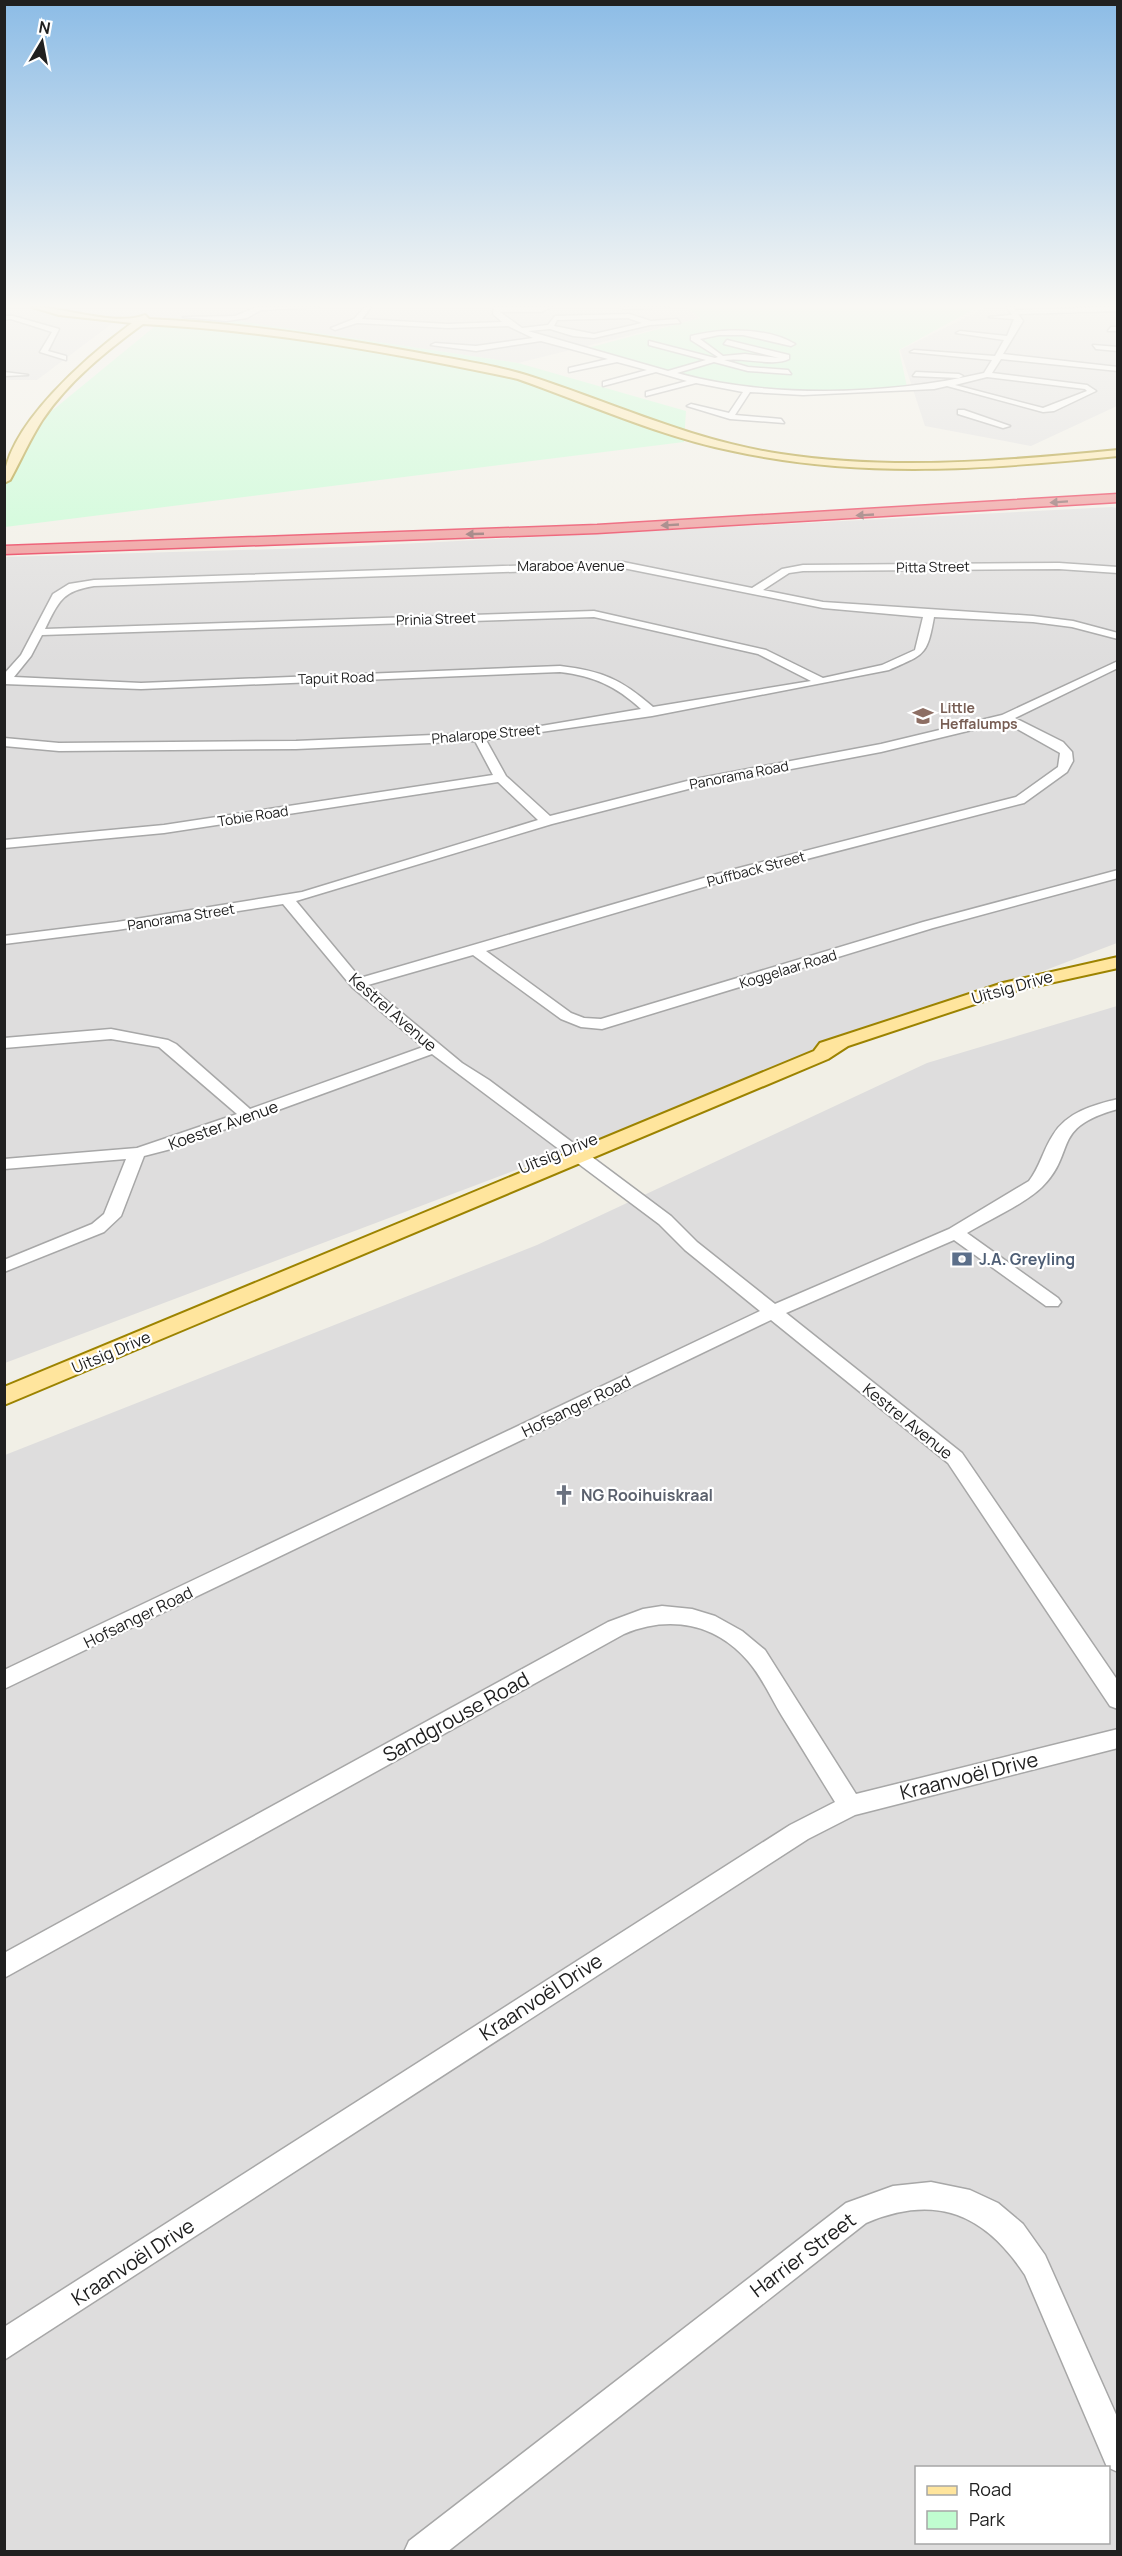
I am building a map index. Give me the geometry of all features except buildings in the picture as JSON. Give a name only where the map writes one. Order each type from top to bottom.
[{"type":"highway","points":[[128,531],[697,510],[1118,485]]},
{"type":"highway","points":[[4,550],[585,530],[1118,498]]},
{"type":"highway","points":[[197,528],[215,528]]},
{"type":"main road","points":[[668,426],[730,447],[782,457],[864,466],[946,467],[1118,453]]},
{"type":"main road","points":[[4,480],[34,428]]},
{"type":"main road","name":"Uitsig Drive","points":[[4,1397],[283,1279],[388,1226],[821,1055],[840,1044],[941,1007],[1009,987],[1118,962]]},
{"type":"street","name":"Maraboe Avenue","points":[[39,632],[57,596],[74,586],[94,583],[604,564],[646,568],[830,606],[1033,619],[1073,624],[1118,636]]},
{"type":"street","name":"Pitta Street","points":[[754,591],[786,571],[803,568],[1059,566],[1118,570]]},
{"type":"street","name":"Prinia Street","points":[[39,632],[594,614],[762,652],[822,682]]},
{"type":"street","name":"Phalarope Street","points":[[4,742],[50,747],[213,746],[478,737],[652,713],[885,668],[919,652],[924,642],[929,614]]},
{"type":"street","points":[[5,681],[26,656],[39,632]]},
{"type":"street","name":"Panorama Road","points":[[356,880],[547,821],[700,782],[880,748],[1006,718],[1118,664]]},
{"type":"street","name":"Tapuit Road","points":[[5,681],[141,686],[560,669],[601,675],[619,682],[652,713]]},
{"type":"street","name":"Puffback Street","points":[[357,984],[736,873],[1020,800],[1063,769],[1067,761],[1066,752],[1059,745],[1006,718]]},
{"type":"street","points":[[478,737],[501,778],[547,821]]},
{"type":"street","name":"Tobie Road","points":[[4,844],[164,829],[501,778]]},
{"type":"street","name":"Koggelaar Road","points":[[476,950],[567,1016],[580,1022],[602,1024],[928,925],[1118,874]]},
{"type":"street","name":"Panorama Street","points":[[4,940],[127,925],[287,900],[356,880]]},
{"type":"street","name":"Kestrel Avenue","points":[[287,900],[357,984],[456,1066],[569,1153],[665,1220],[691,1246],[955,1458],[1118,1701]]},
{"type":"street","points":[[4,1042],[111,1034],[163,1043],[171,1047],[248,1116]]},
{"type":"street","name":"Koester Avenue","points":[[4,1164],[137,1153],[165,1146],[434,1048]]},
{"type":"street","name":"Hofsanger Road","points":[[4,1680],[773,1312],[955,1233],[1035,1185],[1046,1171],[1060,1136],[1072,1123],[1089,1112],[1118,1104]]},
{"type":"street","points":[[4,1267],[98,1228],[109,1220],[137,1153]]},
{"type":"street","points":[[955,1233],[1052,1302]]},
{"type":"street","name":"Sandgrouse Road","points":[[4,1967],[616,1628],[646,1616],[677,1614],[692,1617],[741,1639],[758,1656],[850,1806]]},
{"type":"street","name":"Kraanvoël Drive","points":[[4,2345],[799,1832],[850,1806],[1118,1738]]},
{"type":"street","name":"Harrier Street","points":[[420,2552],[856,2213],[877,2202],[904,2197],[951,2199],[996,2219],[1020,2242],[1035,2265],[1118,2456]]},
{"type":"shaded area","points":[[926,426],[1073,426],[1031,446]]},
{"type":"shaded area","points":[[1117,508],[1117,943],[5,1363],[4,557],[343,547]]},
{"type":"shaded area","points":[[1117,1006],[1117,2551],[5,2552],[5,1455],[537,1245],[927,1063]]},
{"type":"green space","points":[[40,426],[685,426],[684,442],[5,527],[4,485]]},
{"type":"place","name":"Little Heffalumps","points":[[923,716]]},
{"type":"place","name":"J.A. Greyling","points":[[962,1259]]},
{"type":"place","name":"NG Rooihuiskraal","points":[[564,1495]]}]
